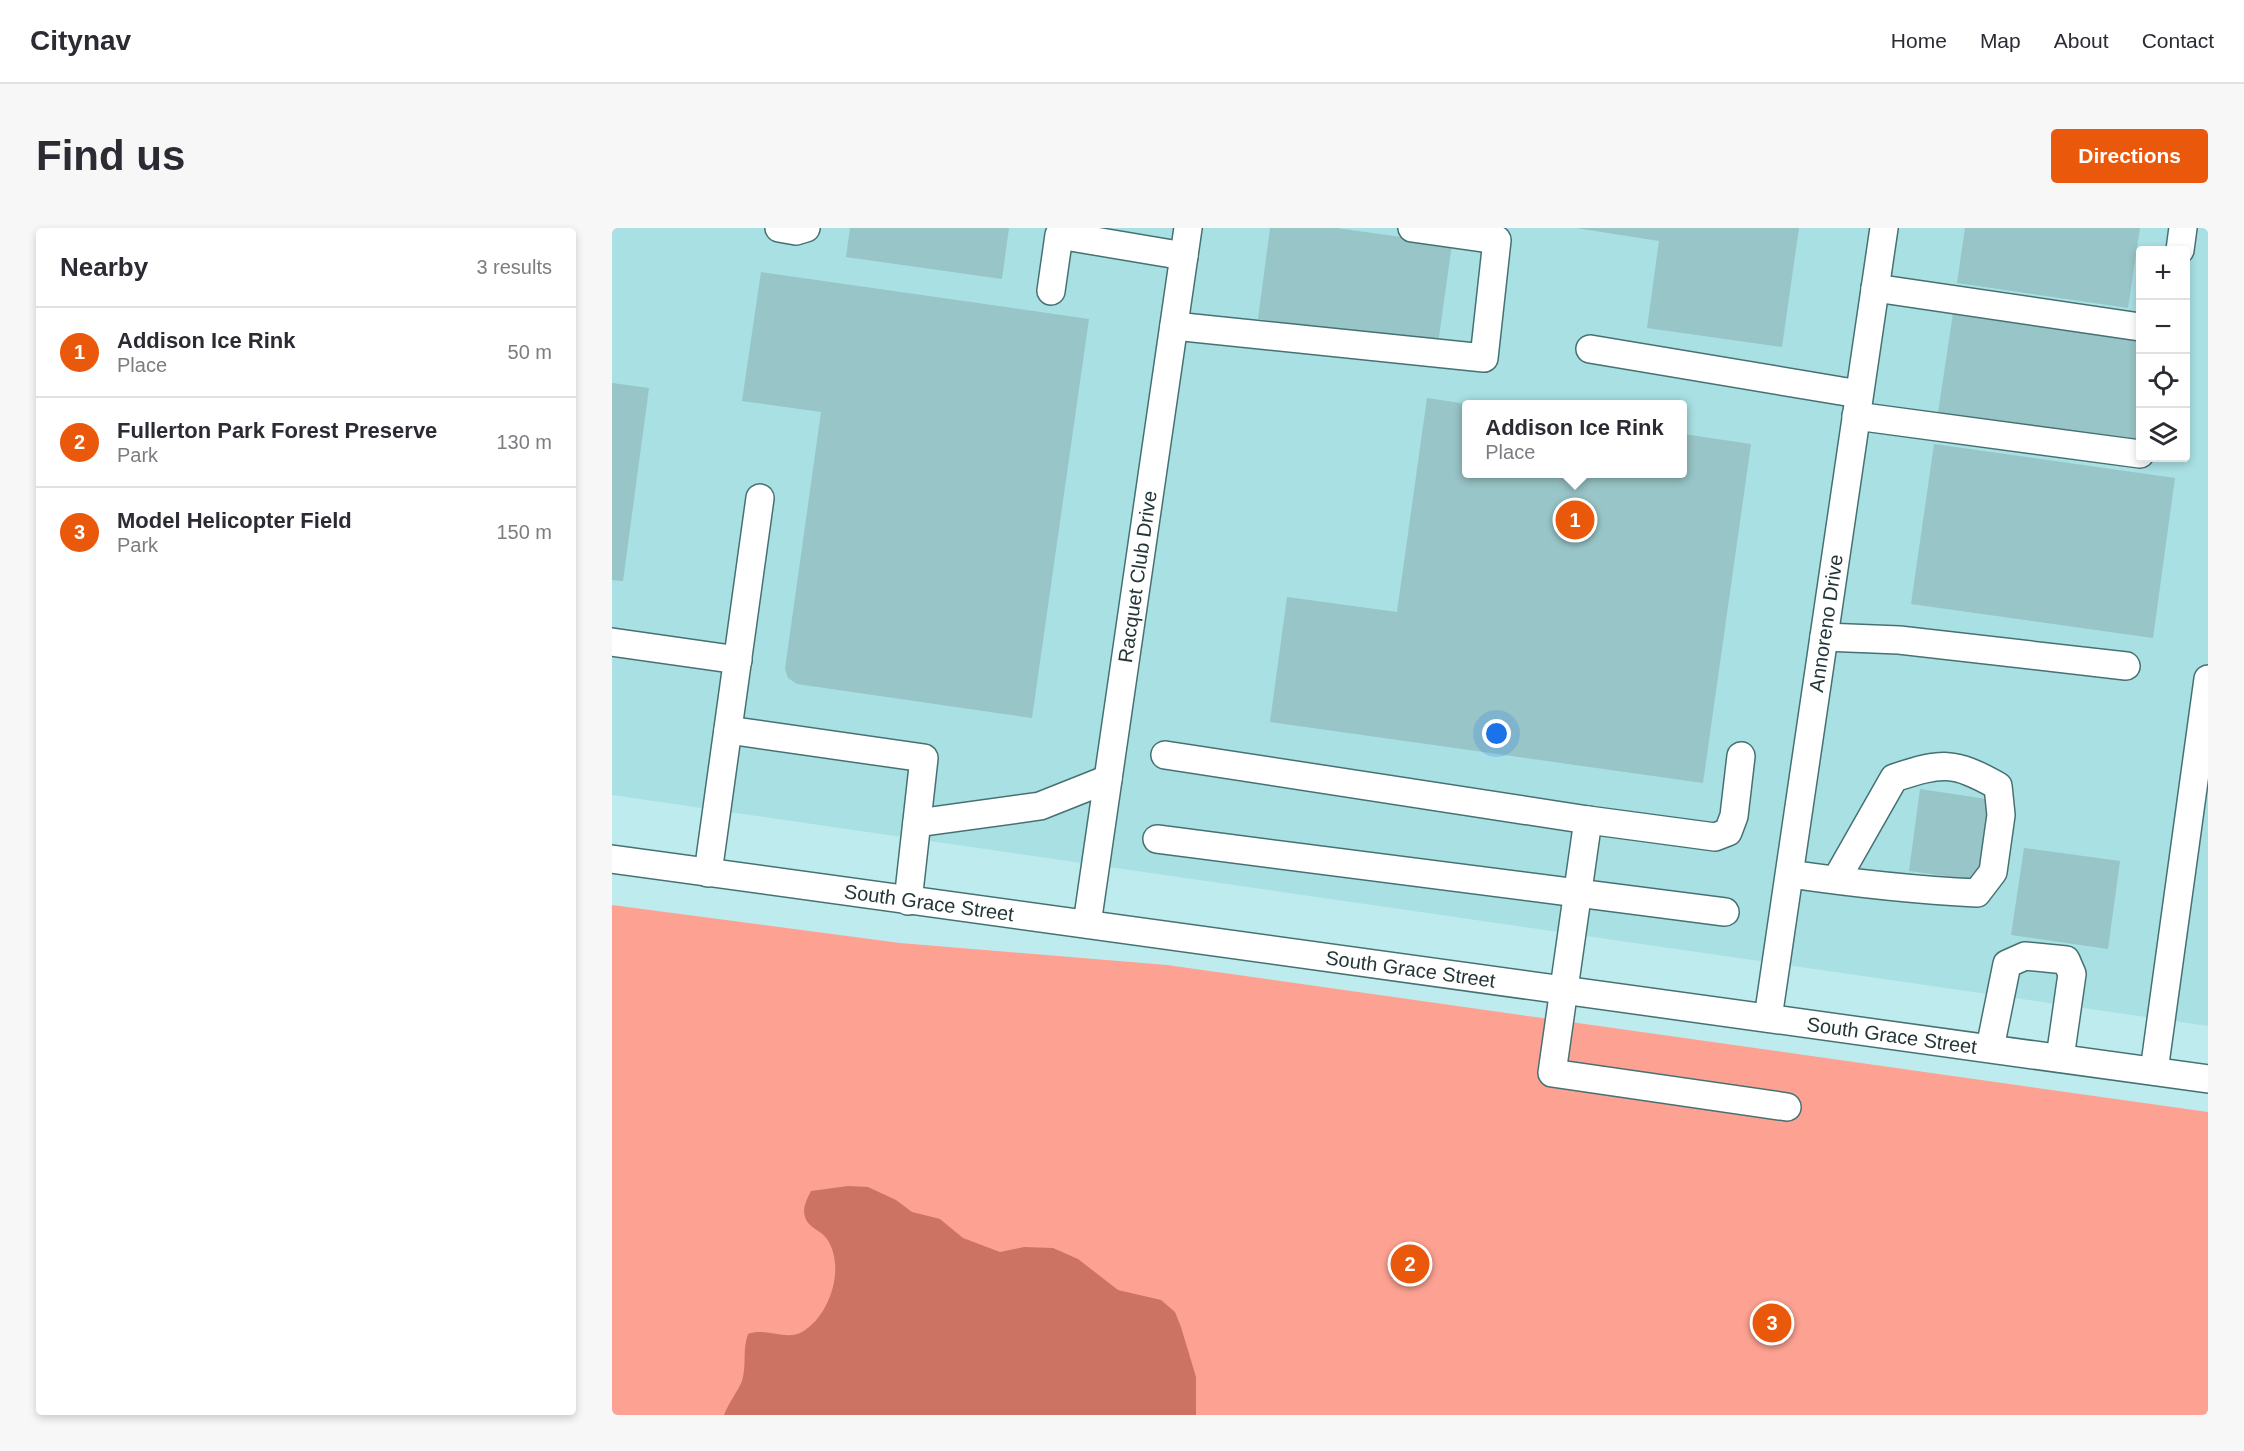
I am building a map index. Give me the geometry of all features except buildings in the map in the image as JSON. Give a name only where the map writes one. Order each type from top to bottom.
[{"type":"street","points":[[779,228],[796,231],[806,228]]},
{"type":"street","name":"Racquet Club Drive","points":[[1087,924],[1188,228]]},
{"type":"street","points":[[1174,326],[1484,358],[1497,240],[1412,228]]},
{"type":"street","name":"Annoreno Drive","points":[[1768,1018],[1884,228]]},
{"type":"street","points":[[2181,246],[2183,228]]},
{"type":"street","points":[[1051,291],[1059,232],[1184,256]]},
{"type":"street","points":[[1875,288],[2136,326]]},
{"type":"street","points":[[1590,349],[1762,376],[1858,405],[2136,453]]},
{"type":"street","points":[[708,873],[760,498]]},
{"type":"street","points":[[1824,637],[1899,640],[2126,666]]},
{"type":"street","points":[[612,642],[738,660]]},
{"type":"street","points":[[2154,1071],[2208,679]]},
{"type":"street","points":[[728,730],[924,758],[908,902]]},
{"type":"street","points":[[1165,755],[1588,820],[1716,837],[1728,832],[1734,816],[1741,756]]},
{"type":"street","points":[[1790,874],[1836,880],[1917,890],[1977,893],[1993,872],[2001,815],[1998,786],[1967,768],[1931,766],[1894,778],[1836,880]]},
{"type":"street","points":[[917,823],[1040,806],[1108,779]]},
{"type":"street","points":[[1588,820],[1552,1073],[1787,1107]]},
{"type":"street","points":[[1156,839],[1725,912]]},
{"type":"street","name":"South Grace Street","points":[[612,859],[908,902],[1087,924],[2208,1078]]},
{"type":"street","points":[[1990,1048],[2007,964],[2025,956],[2066,960],[2072,974],[2060,1058]]},
{"type":"shaded area","points":[[612,228],[2208,228],[2208,1026],[612,795]]},
{"type":"shaded area","points":[[612,905],[900,943],[1167,965],[2208,1112],[2208,1415],[612,1415]]},
{"type":"shaded area","points":[[848,1186],[868,1187],[896,1200],[912,1212],[940,1219],[963,1238],[1000,1252],[1024,1247],[1053,1248],[1078,1259],[1118,1290],[1161,1300],[1175,1312],[1181,1327],[1196,1377],[1196,1415],[724,1415],[742,1381],[748,1334],[762,1332],[789,1335],[802,1332],[812,1325],[827,1303],[835,1277],[833,1250],[827,1239],[807,1221],[804,1214],[805,1207],[811,1191]]},
{"type":"place","name":"Addison Ice Rink","points":[[1575,520]]},
{"type":"place","name":"Fullerton Park Forest Preserve","points":[[1410,1264]]},
{"type":"place","name":"Model Helicopter Field","points":[[1772,1323]]}]
